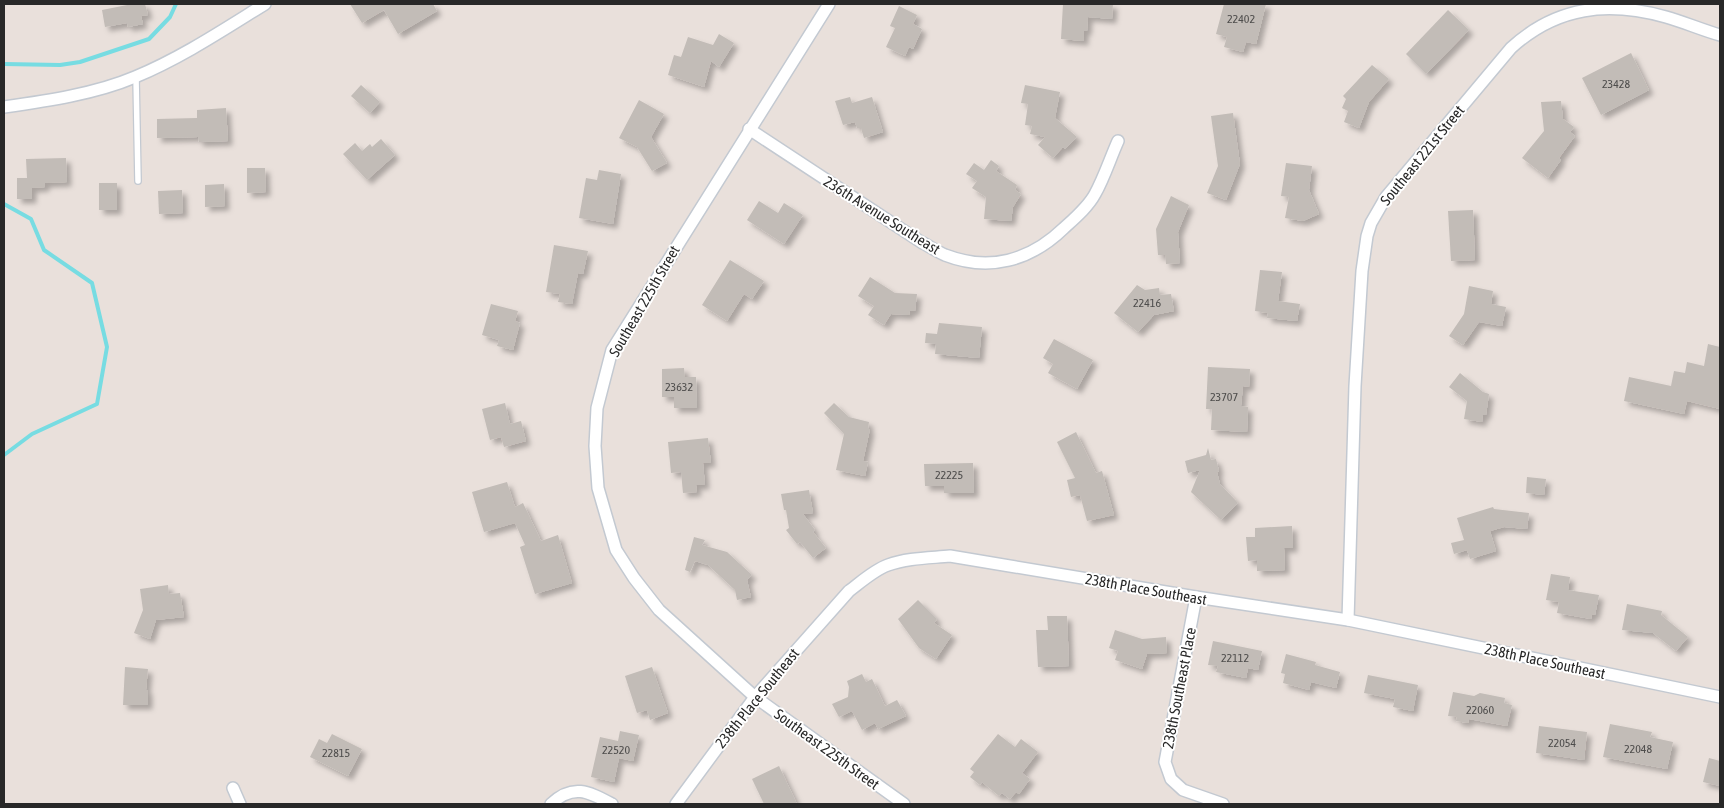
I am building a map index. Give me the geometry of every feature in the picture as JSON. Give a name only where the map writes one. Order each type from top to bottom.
[{"type":"street","points":[[4,108],[92,90],[136,77],[186,52],[265,4]]},
{"type":"street","name":"Southeast 225th Street","points":[[829,4],[612,350],[597,408],[594,446],[598,488],[616,550],[629,571],[659,610],[755,697],[904,804]]},
{"type":"street","name":"Southeast 221st Street","points":[[1348,620],[1355,386],[1362,271],[1367,236],[1376,212],[1386,197],[1511,48],[1522,38],[1546,23],[1573,12],[1592,9],[1636,10],[1667,17],[1720,35]]},
{"type":"street","name":"236th Avenue Southeast","points":[[749,129],[929,246],[950,256],[987,263],[1003,262],[1018,257],[1035,250],[1056,237],[1078,215],[1094,195],[1118,142]]},
{"type":"street","name":"238th Place Southeast","points":[[676,804],[755,697],[849,591],[886,565],[916,559],[950,556],[1196,598],[1348,620],[1720,697]]},
{"type":"street","name":"238th Southeast Place","points":[[1196,598],[1165,762],[1171,779],[1183,790],[1223,804]]},
{"type":"street","points":[[233,788],[240,804]]},
{"type":"street","points":[[551,804],[558,798],[575,791],[590,792],[612,804]]},
{"type":"lane","points":[[136,77],[138,181]]},
{"type":"building","points":[[132,4],[145,4],[148,15],[141,16],[143,24],[128,27],[127,23],[105,27],[102,10]]},
{"type":"building","points":[[350,4],[433,4],[437,11],[398,34],[384,10],[362,23]]},
{"type":"building","points":[[1063,4],[1113,4],[1112,19],[1088,17],[1087,31],[1084,31],[1084,41],[1061,39]]},
{"type":"building","points":[[1224,4],[1266,4],[1256,44],[1246,42],[1243,52],[1224,47],[1227,37],[1216,34]]},
{"type":"building","points":[[899,6],[917,15],[913,24],[922,29],[913,49],[909,47],[905,56],[886,47],[895,28],[890,26]]},
{"type":"building","points":[[1448,10],[1469,30],[1426,74],[1406,54]]},
{"type":"building","points":[[719,34],[734,43],[719,67],[711,61],[704,87],[668,75],[674,55],[681,57],[688,37],[713,45]]},
{"type":"building","points":[[1631,53],[1649,90],[1601,115],[1582,78]]},
{"type":"building","points":[[1372,65],[1389,79],[1369,102],[1359,128],[1344,122],[1348,111],[1342,108],[1346,99],[1343,96]]},
{"type":"building","points":[[361,85],[380,102],[370,113],[351,96]]},
{"type":"building","points":[[1025,85],[1060,92],[1055,118],[1077,137],[1065,149],[1063,147],[1053,158],[1038,145],[1045,137],[1030,134],[1032,126],[1025,125],[1028,104],[1021,103]]},
{"type":"building","points":[[850,97],[852,103],[872,97],[883,132],[864,138],[861,128],[857,128],[855,122],[843,125],[835,101]]},
{"type":"building","points":[[639,100],[664,114],[651,137],[667,163],[652,171],[637,147],[619,138]]},
{"type":"building","points":[[1561,101],[1563,119],[1574,127],[1570,132],[1575,136],[1559,158],[1561,160],[1548,178],[1522,158],[1544,131],[1541,102]]},
{"type":"building","points":[[226,108],[228,141],[199,142],[198,137],[157,138],[157,119],[197,118],[197,110]]},
{"type":"building","points":[[1233,113],[1240,164],[1226,200],[1207,193],[1218,166],[1211,116]]},
{"type":"building","points":[[381,139],[395,155],[367,180],[343,154],[355,143],[362,151],[370,144],[372,147]]},
{"type":"building","points":[[66,158],[67,182],[45,183],[45,187],[32,188],[32,199],[17,199],[17,178],[27,178],[26,159]]},
{"type":"building","points":[[991,160],[999,166],[996,171],[1017,185],[1015,190],[1021,194],[1013,207],[1011,221],[984,219],[986,197],[972,188],[977,181],[966,174],[974,163],[984,170]]},
{"type":"building","points":[[1286,163],[1312,166],[1309,190],[1319,214],[1303,221],[1285,218],[1289,197],[1281,196]]},
{"type":"building","points":[[247,168],[265,168],[266,192],[247,193]]},
{"type":"building","points":[[599,170],[621,174],[613,224],[579,218],[586,178],[597,180]]},
{"type":"building","points":[[99,183],[117,183],[117,210],[99,210]]},
{"type":"building","points":[[224,184],[225,206],[205,207],[205,185]]},
{"type":"building","points":[[182,190],[183,213],[159,214],[158,191]]},
{"type":"building","points":[[1171,196],[1189,205],[1178,232],[1180,263],[1166,264],[1165,255],[1158,255],[1156,229]]},
{"type":"building","points":[[759,201],[778,213],[784,203],[803,215],[784,244],[747,220]]},
{"type":"building","points":[[1473,210],[1475,260],[1451,261],[1448,211]]},
{"type":"building","points":[[554,245],[588,251],[583,274],[578,273],[572,304],[558,302],[560,294],[546,292]]},
{"type":"building","points":[[730,260],[764,281],[752,299],[744,294],[727,321],[702,305]]},
{"type":"building","points":[[1260,270],[1282,272],[1278,301],[1300,304],[1297,321],[1267,318],[1268,313],[1255,311]]},
{"type":"building","points":[[870,277],[895,293],[917,294],[915,311],[910,311],[909,315],[891,314],[884,325],[868,315],[874,306],[858,296]]},
{"type":"building","points":[[1137,285],[1145,290],[1159,288],[1160,295],[1171,294],[1174,311],[1154,315],[1138,332],[1114,313]]},
{"type":"building","points":[[1469,286],[1493,291],[1491,304],[1506,307],[1502,326],[1479,322],[1463,345],[1449,336],[1464,314]]},
{"type":"building","points":[[491,304],[518,311],[515,321],[520,323],[513,350],[497,346],[499,340],[482,335]]},
{"type":"building","points":[[939,323],[982,327],[979,358],[935,354],[936,344],[925,343],[926,333],[937,334]]},
{"type":"building","points":[[1054,339],[1093,360],[1077,389],[1048,373],[1053,364],[1043,358]]},
{"type":"building","points":[[1708,344],[1720,347],[1720,409],[1687,401],[1684,414],[1624,401],[1629,377],[1671,386],[1674,371],[1685,373],[1687,362],[1704,366]]},
{"type":"building","points":[[1208,367],[1250,369],[1249,387],[1243,386],[1241,406],[1248,407],[1247,432],[1211,430],[1212,409],[1206,409]]},
{"type":"building","points":[[684,368],[685,377],[696,377],[697,408],[674,408],[674,397],[662,397],[662,369]]},
{"type":"building","points":[[1460,373],[1483,392],[1489,394],[1486,415],[1483,415],[1482,422],[1464,419],[1467,401],[1449,387]]},
{"type":"building","points":[[505,403],[510,424],[521,421],[526,441],[504,447],[501,437],[490,440],[482,409]]},
{"type":"building","points":[[834,403],[849,417],[869,422],[868,429],[870,429],[863,461],[868,462],[865,476],[836,470],[844,434],[824,413]]},
{"type":"building","points":[[1076,432],[1096,473],[1102,471],[1114,515],[1087,521],[1080,495],[1071,497],[1067,480],[1075,478],[1057,442]]},
{"type":"building","points":[[708,438],[711,463],[703,463],[705,485],[696,485],[697,492],[683,493],[681,472],[671,473],[668,442]]},
{"type":"building","points":[[1208,448],[1211,460],[1216,459],[1220,484],[1238,503],[1221,520],[1191,492],[1200,470],[1188,473],[1185,461],[1206,455]]},
{"type":"building","points":[[973,463],[974,493],[944,493],[944,486],[925,486],[924,464]]},
{"type":"building","points":[[1527,477],[1546,479],[1544,495],[1526,493]]},
{"type":"building","points":[[507,482],[515,507],[523,503],[541,541],[558,535],[572,583],[535,594],[520,547],[525,545],[515,523],[484,532],[472,492]]},
{"type":"building","points":[[809,490],[813,513],[803,514],[815,530],[813,532],[826,548],[813,558],[800,542],[797,544],[786,530],[789,528],[781,494]]},
{"type":"building","points":[[1493,507],[1494,509],[1529,513],[1527,529],[1504,527],[1490,531],[1496,551],[1470,559],[1467,550],[1454,554],[1451,543],[1464,540],[1457,518]]},
{"type":"building","points":[[1292,526],[1293,548],[1284,548],[1285,570],[1257,571],[1257,560],[1248,561],[1246,537],[1255,537],[1255,528]]},
{"type":"building","points":[[694,537],[705,540],[702,545],[727,552],[752,575],[747,580],[751,597],[737,600],[735,590],[708,565],[695,561],[690,572],[685,570]]},
{"type":"building","points":[[1551,574],[1570,577],[1568,590],[1599,595],[1595,615],[1592,614],[1591,619],[1557,613],[1559,602],[1546,600]]},
{"type":"building","points":[[168,585],[169,594],[180,593],[184,617],[156,620],[150,639],[134,633],[143,610],[140,589]]},
{"type":"building","points":[[918,600],[937,619],[934,623],[952,635],[936,659],[919,648],[898,619]]},
{"type":"building","points":[[1627,604],[1662,611],[1661,615],[1688,637],[1676,651],[1653,633],[1622,630]]},
{"type":"building","points":[[1047,616],[1067,616],[1069,666],[1038,667],[1036,630],[1048,630]]},
{"type":"building","points":[[1115,630],[1142,639],[1166,637],[1167,653],[1147,654],[1142,669],[1115,660],[1118,651],[1109,648]]},
{"type":"building","points":[[1213,641],[1262,651],[1258,670],[1248,668],[1246,678],[1216,672],[1218,666],[1208,665]]},
{"type":"building","points":[[1286,654],[1316,662],[1315,665],[1340,672],[1336,688],[1311,682],[1309,690],[1283,683],[1285,674],[1281,673]]},
{"type":"building","points":[[125,667],[148,669],[146,690],[148,690],[148,705],[123,705]]},
{"type":"building","points":[[652,667],[668,713],[650,720],[647,710],[637,713],[625,676]]},
{"type":"building","points":[[862,674],[866,682],[872,679],[885,706],[897,700],[906,716],[878,729],[875,723],[862,730],[852,711],[839,717],[832,704],[848,697],[849,687],[847,681]]},
{"type":"building","points":[[1368,675],[1418,685],[1413,711],[1393,707],[1395,699],[1364,693]]},
{"type":"building","points":[[1453,692],[1474,696],[1480,693],[1505,698],[1504,703],[1512,705],[1507,726],[1469,719],[1468,723],[1456,721],[1457,717],[1448,716]]},
{"type":"building","points":[[1610,724],[1652,732],[1650,737],[1673,742],[1667,769],[1603,757]]},
{"type":"building","points":[[1539,726],[1587,732],[1584,760],[1536,753]]},
{"type":"building","points":[[620,731],[639,735],[633,761],[619,758],[614,782],[591,777],[600,737],[618,741]]},
{"type":"building","points":[[332,734],[362,749],[348,776],[310,757],[319,739],[327,743]]},
{"type":"building","points":[[998,734],[1015,747],[1021,739],[1038,752],[1022,773],[1030,779],[1019,794],[1016,792],[1010,799],[1002,793],[999,796],[982,782],[980,785],[970,777],[974,772],[970,769]]},
{"type":"building","points":[[1709,758],[1720,761],[1720,786],[1703,782]]},
{"type":"building","points":[[779,766],[797,804],[764,804],[752,779]]},
{"type":"waterway","points":[[4,64],[60,65],[80,62],[149,39],[170,17],[176,4]]},
{"type":"waterway","points":[[4,204],[31,219],[44,250],[92,283],[107,347],[97,404],[32,434],[4,455]]}]
